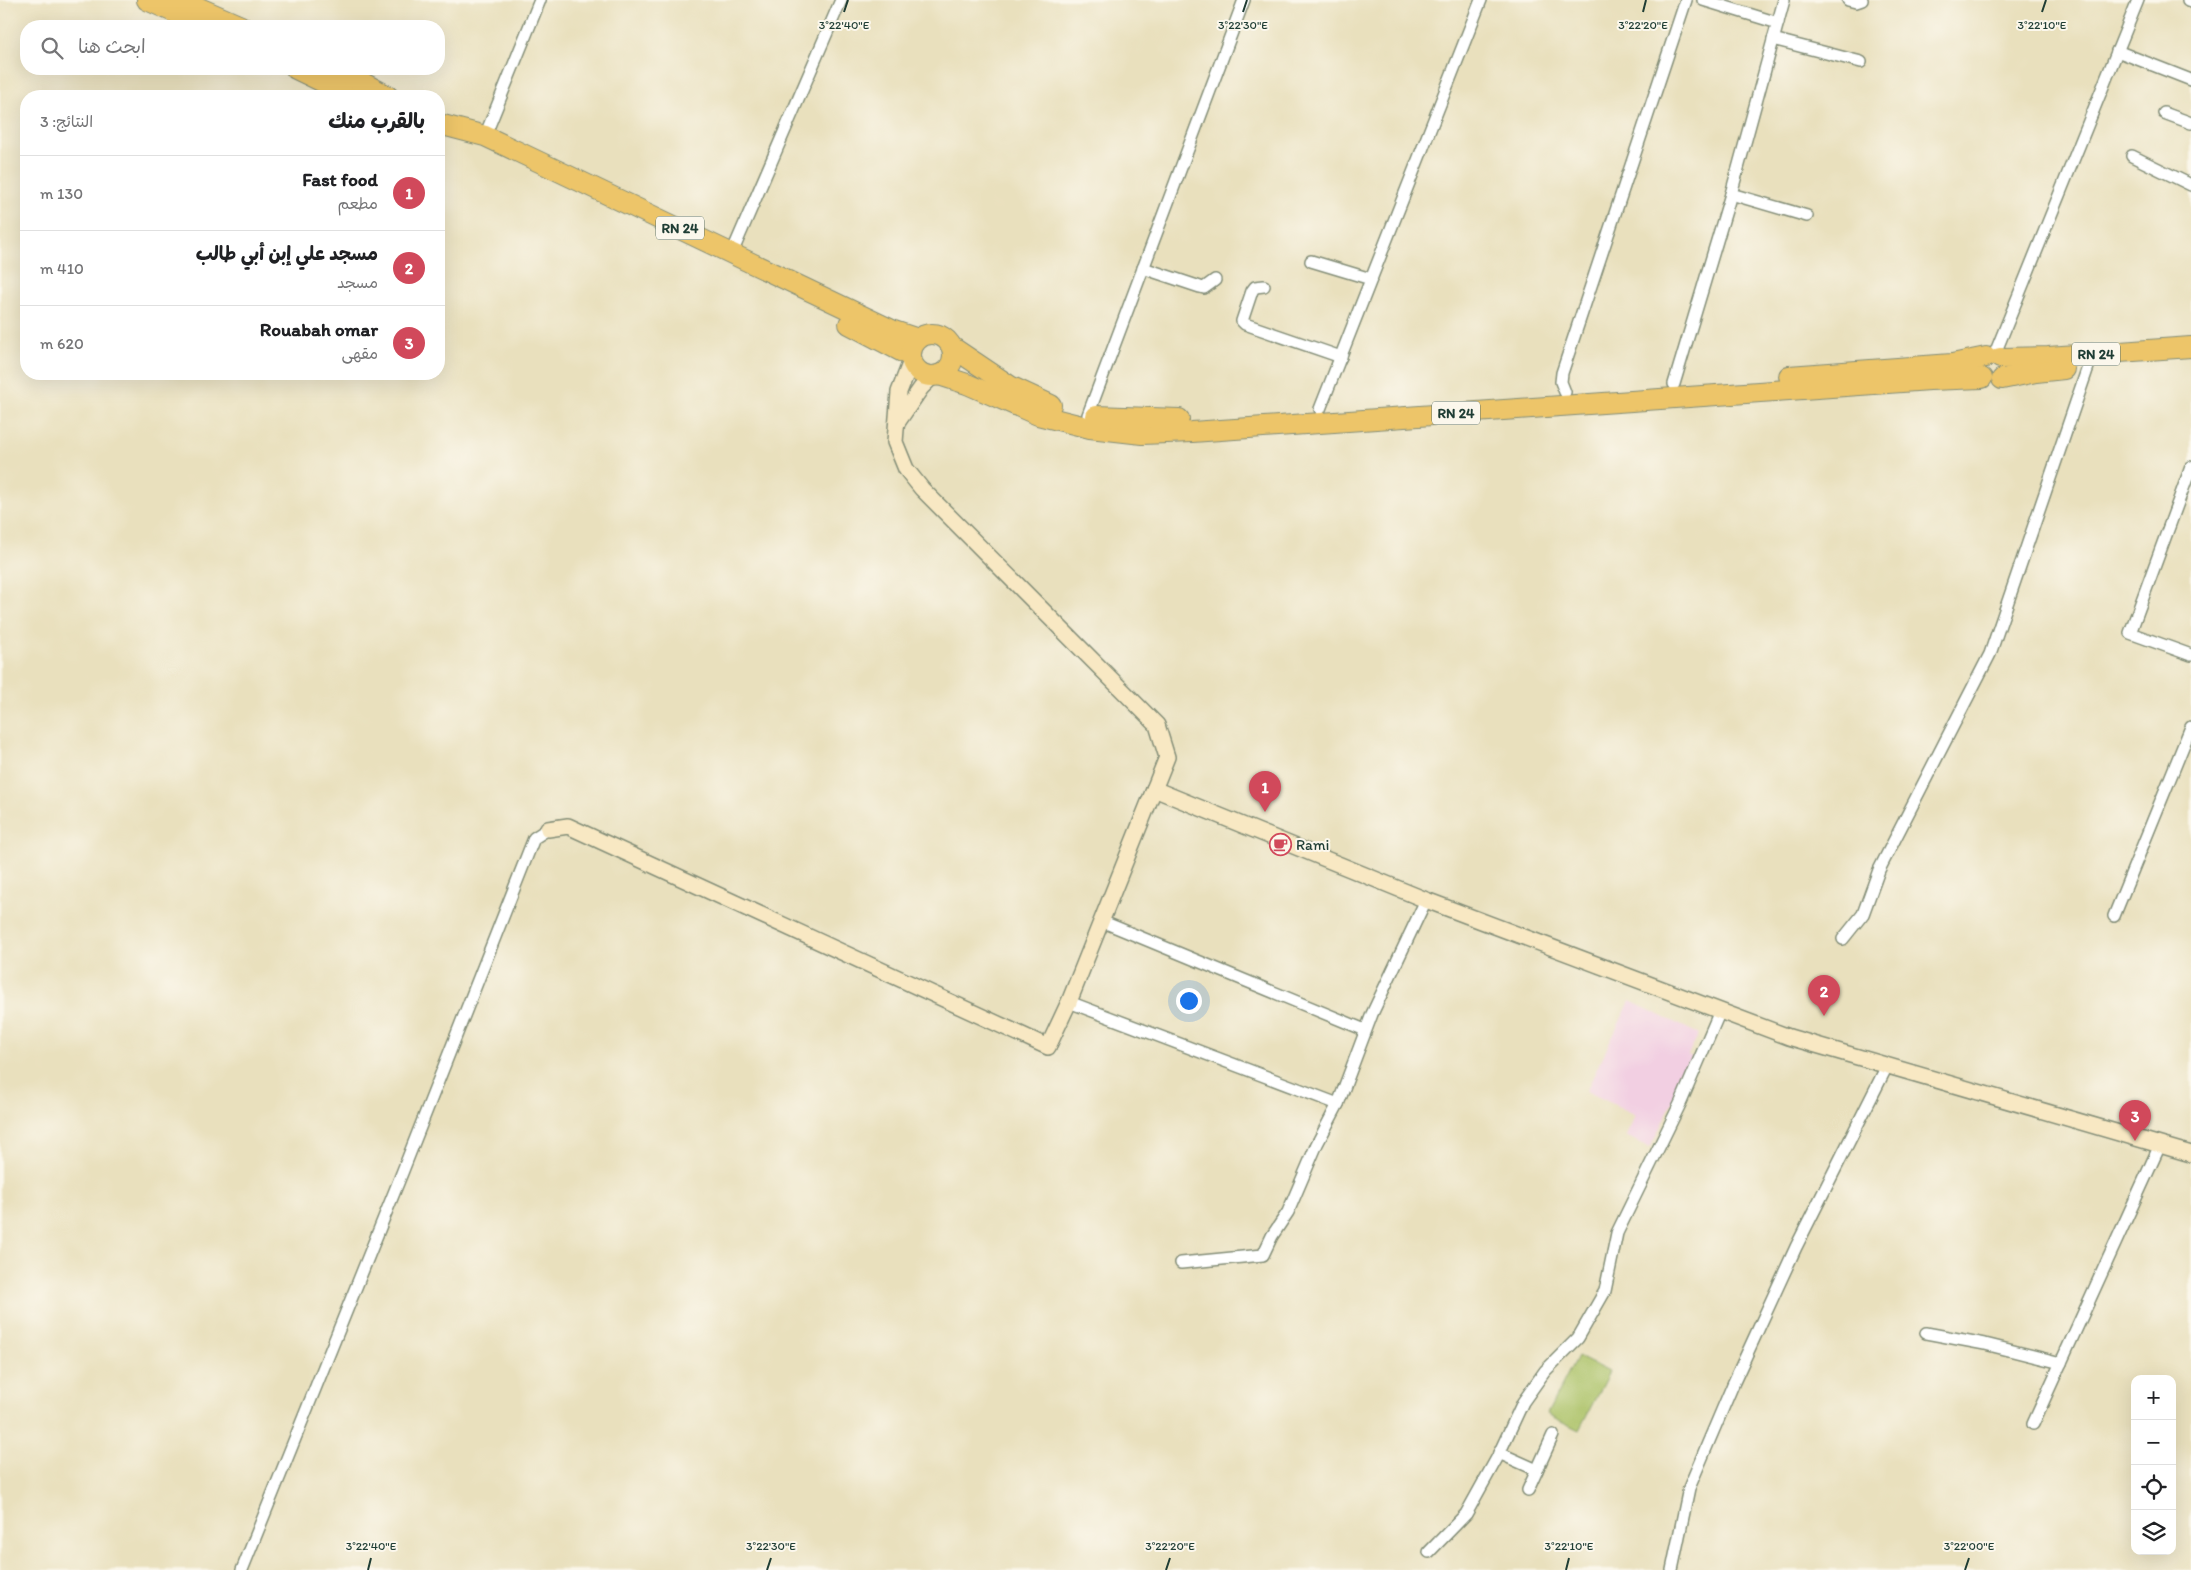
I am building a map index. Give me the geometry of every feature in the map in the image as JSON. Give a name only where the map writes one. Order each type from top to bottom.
[{"type":"highway","points":[[147,0],[192,20]]},
{"type":"highway","points":[[182,0],[227,20]]},
{"type":"highway","points":[[308,75],[340,90]]},
{"type":"highway","points":[[348,75],[377,90]]},
{"type":"highway","name":"RN 24","points":[[445,126],[485,136],[894,331],[913,352]]},
{"type":"highway","name":"RN 24","points":[[445,138],[481,147],[628,219],[729,263],[913,352]]},
{"type":"highway","points":[[927,334],[937,334],[946,339],[952,347],[952,364],[936,376],[919,372],[913,352],[927,334]]},
{"type":"highway","name":"RN 24","points":[[952,347],[995,377],[1027,395],[1059,407],[1088,415],[1111,418],[1170,420],[1952,364],[1993,357],[2048,358],[2191,347]]},
{"type":"highway","points":[[1992,378],[1979,367],[1993,357]]},
{"type":"highway","name":"RN 24","points":[[936,376],[967,384],[1038,415],[1090,428],[1142,434],[1930,380],[1992,378],[2088,367],[2191,359]]},
{"type":"main road","points":[[548,829],[568,826],[1048,1047],[1069,1002],[1167,757],[1157,725],[922,489],[906,469],[897,451],[895,432],[899,392],[913,352]]},
{"type":"main road","points":[[897,423],[921,388],[936,376]]},
{"type":"main road","points":[[1154,789],[1426,900],[1789,1037],[2191,1154]]},
{"type":"street","points":[[485,136],[540,0]]},
{"type":"street","points":[[732,253],[841,0]]},
{"type":"street","points":[[1088,415],[1244,0]]},
{"type":"street","points":[[1320,410],[1481,0]]},
{"type":"street","points":[[1565,392],[1561,382],[1562,373],[1686,0]]},
{"type":"street","points":[[1702,0],[1778,23]]},
{"type":"street","points":[[1674,384],[1731,194],[1784,0]]},
{"type":"street","points":[[1848,0],[1856,2],[1862,0]]},
{"type":"street","points":[[1993,357],[2138,0]]},
{"type":"street","points":[[1774,39],[1861,62]]},
{"type":"street","points":[[2117,51],[2191,80]]},
{"type":"street","points":[[2164,113],[2191,124]]},
{"type":"street","points":[[2132,156],[2191,185]]},
{"type":"street","points":[[1731,194],[1807,216]]},
{"type":"street","points":[[1311,261],[1372,279]]},
{"type":"street","points":[[1143,268],[1204,288],[1215,280]]},
{"type":"street","points":[[1264,286],[1255,287],[1252,291],[1242,321],[1245,324],[1341,357]]},
{"type":"street","points":[[1843,939],[1862,914],[1880,870],[1990,654],[2088,367]]},
{"type":"street","points":[[2191,467],[2130,633],[2191,655]]},
{"type":"street","points":[[2114,916],[2191,727]]},
{"type":"street","points":[[242,1570],[402,1173],[534,838],[548,829]]},
{"type":"street","points":[[1181,1263],[1263,1255],[1272,1236],[1288,1212],[1317,1144],[1338,1104],[1365,1030],[1426,900]]},
{"type":"street","points":[[1100,921],[1365,1030]]},
{"type":"street","points":[[1069,1002],[1338,1104]]},
{"type":"street","points":[[1428,1552],[1466,1514],[1499,1453],[1523,1402],[1545,1371],[1578,1338],[1605,1291],[1617,1232],[1681,1102],[1720,1010]]},
{"type":"street","points":[[1672,1570],[1689,1488],[1734,1382],[1796,1247],[1887,1066]]},
{"type":"street","points":[[2033,1424],[2160,1145]]},
{"type":"street","points":[[1926,1333],[1985,1344],[2061,1363]]},
{"type":"street","points":[[1528,1490],[1553,1435]]},
{"type":"street","points":[[1499,1453],[1537,1470]]},
{"type":"shaded area","points":[[1630,1001],[1699,1034],[1688,1055],[1694,1058],[1650,1148],[1626,1136],[1636,1115],[1586,1091]]},
{"type":"green space","points":[[1577,1356],[1609,1372],[1579,1430],[1547,1414]]},
{"type":"place","name":"Fast food","points":[[1265,812]]},
{"type":"place","name":"Rami","points":[[1280,845]]},
{"type":"place","name":"مسجد علي إبن أبي طالب","points":[[1824,1016]]},
{"type":"place","name":"Rouabah omar","points":[[2135,1141]]}]
